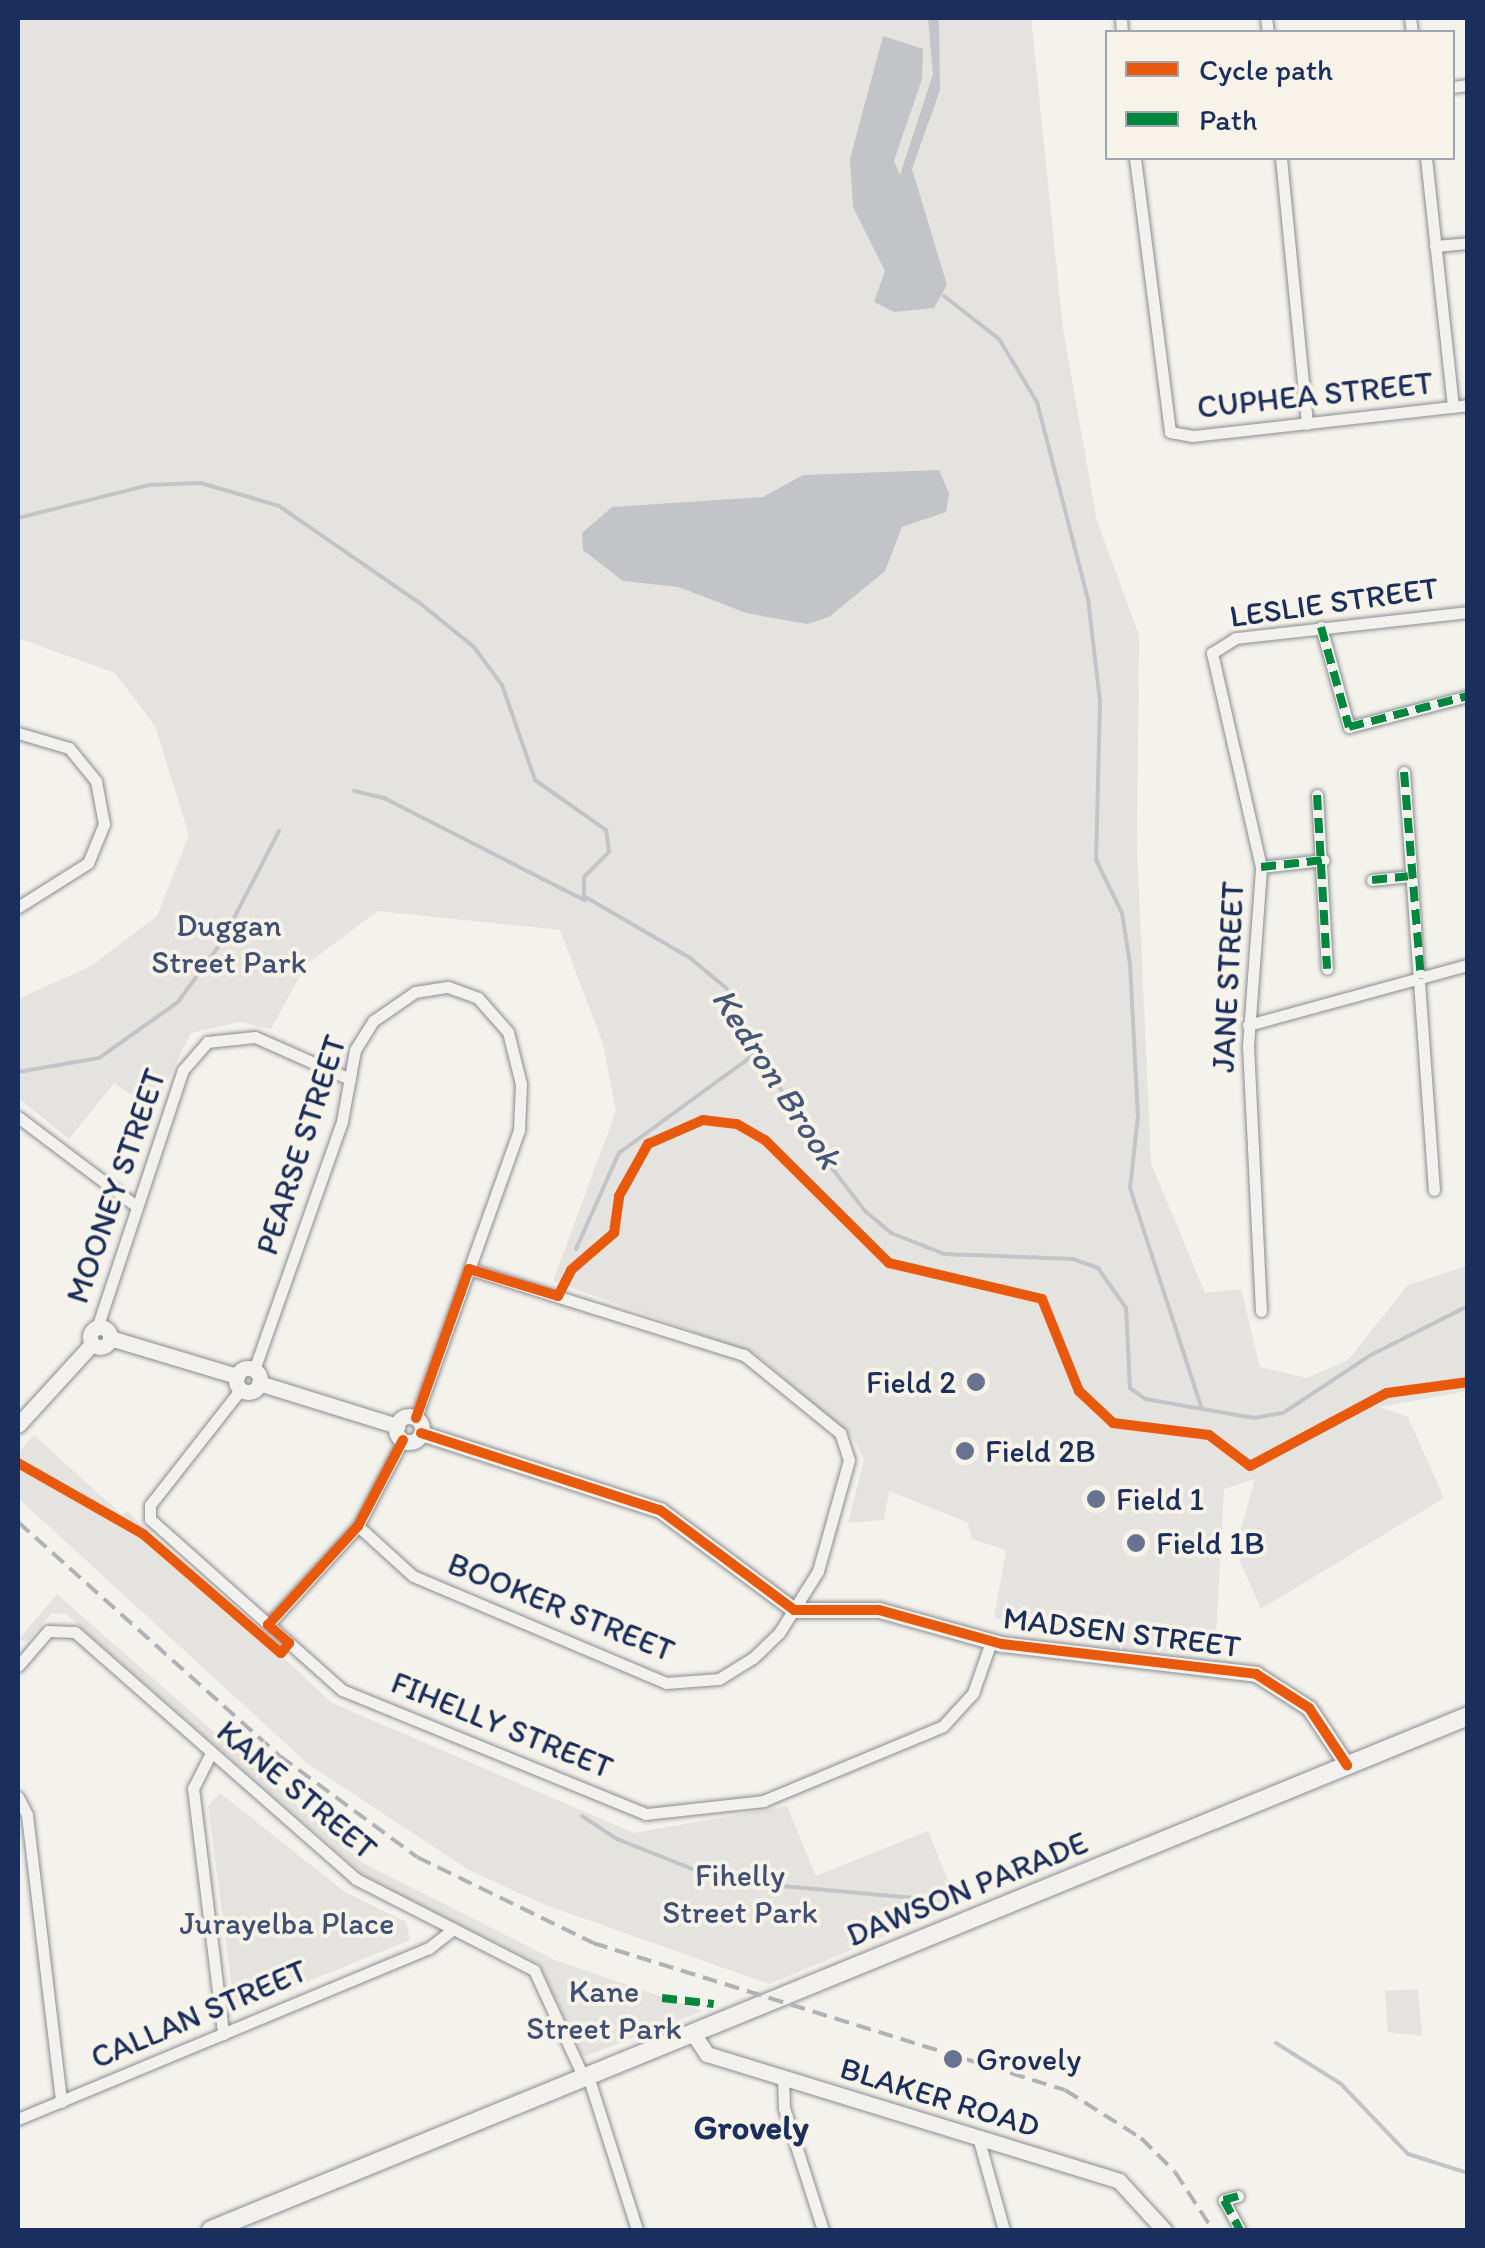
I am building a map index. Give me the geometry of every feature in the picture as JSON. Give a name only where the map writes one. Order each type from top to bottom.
[{"type":"main road","name":"DAWSON PARADE","points":[[211,2230],[1468,1716]]},
{"type":"street","name":"CUPHEA STREET","points":[[1135,160],[1170,432],[1308,424],[1468,406]]},
{"type":"street","points":[[1280,160],[1308,424]]},
{"type":"street","points":[[1426,160],[1453,407]]},
{"type":"street","points":[[1436,246],[1468,242]]},
{"type":"street","name":"LESLIE STREET","points":[[1212,653],[1226,640],[1468,612]]},
{"type":"street","points":[[1322,628],[1349,727],[1468,696]]},
{"type":"street","name":"JANE STREET","points":[[1212,653],[1261,866],[1248,1026],[1261,1310]]},
{"type":"street","points":[[18,733],[69,748],[96,781],[104,824],[88,862],[18,907]]},
{"type":"street","points":[[1404,772],[1408,876],[1421,978],[1434,1190]]},
{"type":"street","points":[[1317,795],[1324,860],[1320,920],[1327,968]]},
{"type":"street","points":[[1261,866],[1324,860]]},
{"type":"street","points":[[1372,880],[1408,876]]},
{"type":"street","points":[[1248,1026],[1468,965]]},
{"type":"street","name":"PEARSE STREET","points":[[257,1376],[350,1079],[355,1050],[373,1021],[415,992],[448,987],[478,998],[508,1032],[521,1084],[519,1130],[419,1426]]},
{"type":"street","name":"MOONEY STREET","points":[[100,1336],[136,1206],[183,1070],[207,1042],[255,1037],[350,1079]]},
{"type":"street","points":[[18,1117],[136,1206]]},
{"type":"street","name":"BOOKER STREET","points":[[358,1526],[414,1576],[666,1683],[730,1673],[766,1647],[794,1610],[823,1558],[849,1460],[845,1439],[744,1356],[469,1270]]},
{"type":"street","points":[[18,1425],[100,1336],[239,1383],[257,1376],[400,1433],[419,1426],[660,1510],[794,1610]]},
{"type":"street","name":"FIHELLY STREET","points":[[239,1383],[150,1505],[150,1518],[349,1693],[646,1814],[763,1801],[944,1726],[973,1693],[991,1642]]},
{"type":"street","points":[[268,1624],[358,1526],[400,1433]]},
{"type":"street","name":"MADSEN STREET","points":[[794,1610],[879,1610],[991,1642],[1122,1664],[1256,1674],[1309,1708],[1347,1765]]},
{"type":"street","name":"KANE STREET","points":[[18,1666],[48,1632],[75,1632],[356,1879],[534,1970],[586,2077],[637,2230]]},
{"type":"street","points":[[210,1754],[193,1788],[223,2034]]},
{"type":"street","points":[[18,1798],[27,1815],[61,2102]]},
{"type":"street","name":"CALLAN STREET","points":[[18,2119],[429,1948],[453,1929]]},
{"type":"street","name":"BLAKER ROAD","points":[[692,2032],[706,2054],[1118,2181],[1164,2230]]},
{"type":"street","points":[[783,2078],[784,2108],[823,2230]]},
{"type":"street","points":[[978,2137],[1004,2230]]},
{"type":"street","points":[[1238,2196],[1224,2200],[1240,2230]]},
{"type":"green space","name":"Duggan Street Park","points":[[18,18],[1031,18],[1063,329],[1097,521],[1139,635],[1137,849],[1151,1163],[1205,1293],[1241,1289],[1260,1367],[1307,1378],[1348,1360],[1408,1285],[1467,1266],[1467,1391],[1380,1407],[1408,1417],[1444,1498],[1261,1609],[1235,1550],[1255,1479],[1224,1489],[1215,1654],[1123,1649],[994,1618],[1006,1550],[972,1539],[967,1522],[889,1491],[884,1520],[848,1523],[864,1459],[853,1438],[756,1354],[553,1281],[616,1111],[603,1044],[560,930],[378,911],[306,965],[271,1029],[239,1022],[191,1033],[153,1110],[114,1083],[69,1139],[18,1098],[18,999],[91,966],[157,916],[189,835],[155,726],[115,673],[18,638]]},
{"type":"green space","name":"Fihelly Street Park","points":[[34,1435],[122,1515],[127,1511],[332,1703],[634,1833],[787,1806],[816,1876],[928,1831],[958,1906],[769,1984],[543,1904],[469,1870],[308,1764],[18,1498],[18,1453]]},
{"type":"green space","name":"Kane Street Park","points":[[57,1594],[363,1863],[555,1960],[703,2011],[583,2057],[539,1964],[366,1877],[66,1614],[52,1613],[27,1641],[18,1640]]},
{"type":"green space","name":"Jurayelba Place","points":[[220,1793],[345,1892],[406,1922],[410,1940],[240,2009],[234,2004],[208,1806]]},
{"type":"green space","points":[[1418,1989],[1422,2036],[1388,2032],[1385,1991]]},
{"type":"shaded area","points":[[928,18],[939,18],[940,90],[912,169],[947,285],[934,308],[894,312],[874,302],[885,271],[853,207],[850,159],[883,36],[923,49],[922,79],[894,161],[900,175],[933,74]]},
{"type":"shaded area","points":[[939,470],[949,493],[946,512],[902,527],[885,571],[829,617],[807,624],[746,613],[679,587],[623,581],[583,550],[582,533],[612,507],[763,497],[803,475]]},
{"type":"waterway","name":"Kedron Brook","points":[[944,296],[999,339],[1037,402],[1088,599],[1100,701],[1096,860],[1122,913],[1130,964],[1138,1116],[1130,1188],[1201,1407]]},
{"type":"waterway","name":"Kedron Brook","points":[[18,518],[149,485],[201,483],[279,506],[421,604],[474,647],[502,685],[535,780],[606,830],[609,852],[584,877],[584,896],[690,958],[726,988],[804,1132],[865,1211],[891,1233],[944,1254],[1073,1259],[1098,1268],[1126,1308],[1130,1388],[1145,1399],[1254,1418],[1283,1413],[1371,1355],[1468,1306]]},
{"type":"waterway","points":[[354,791],[384,798],[584,900]]},
{"type":"waterway","points":[[18,1072],[99,1058],[178,1002],[221,943],[279,831]]},
{"type":"waterway","points":[[576,1249],[619,1153],[760,1050]]},
{"type":"waterway","points":[[582,1816],[617,1839],[725,1882]]},
{"type":"waterway","points":[[736,1882],[925,1899]]},
{"type":"waterway","points":[[1276,2043],[1341,2084],[1408,2154],[1468,2173]]},
{"type":"railway","points":[[18,1522],[280,1756],[417,1857],[593,1943],[1065,2090],[1141,2138],[1175,2172],[1213,2230]]},
{"type":"marked path","points":[[1321,627],[1349,727],[1468,696]]},
{"type":"marked path","points":[[1404,772],[1421,978]]},
{"type":"marked path","points":[[1317,795],[1327,969]]},
{"type":"marked path","points":[[1261,867],[1324,860]]},
{"type":"marked path","points":[[1372,880],[1408,876]]},
{"type":"marked path","points":[[662,1998],[714,2004]]},
{"type":"marked path","points":[[1238,2196],[1224,2200],[1240,2230]]},
{"type":"cycle path","points":[[416,1418],[469,1269],[558,1296],[571,1270],[614,1233],[619,1196],[648,1144],[703,1120],[737,1124],[765,1140],[889,1263],[1042,1299],[1079,1391],[1113,1423],[1209,1435],[1250,1466],[1387,1393],[1468,1382]]},
{"type":"cycle path","points":[[421,1433],[660,1510],[794,1610],[879,1610],[1002,1644],[1256,1674],[1309,1708],[1347,1765]]},
{"type":"cycle path","points":[[18,1463],[143,1534],[281,1653],[289,1643],[268,1625],[358,1526],[403,1440]]},
{"type":"place","name":"Field 2","points":[[976,1382]]},
{"type":"place","name":"Field 2B","points":[[965,1451]]},
{"type":"place","name":"Field 1","points":[[1096,1499]]},
{"type":"place","name":"Field 1B","points":[[1136,1543]]},
{"type":"place","name":"Grovely","points":[[953,2059]]},
{"type":"district","name":"Grovely","points":[[751,2127]]}]
